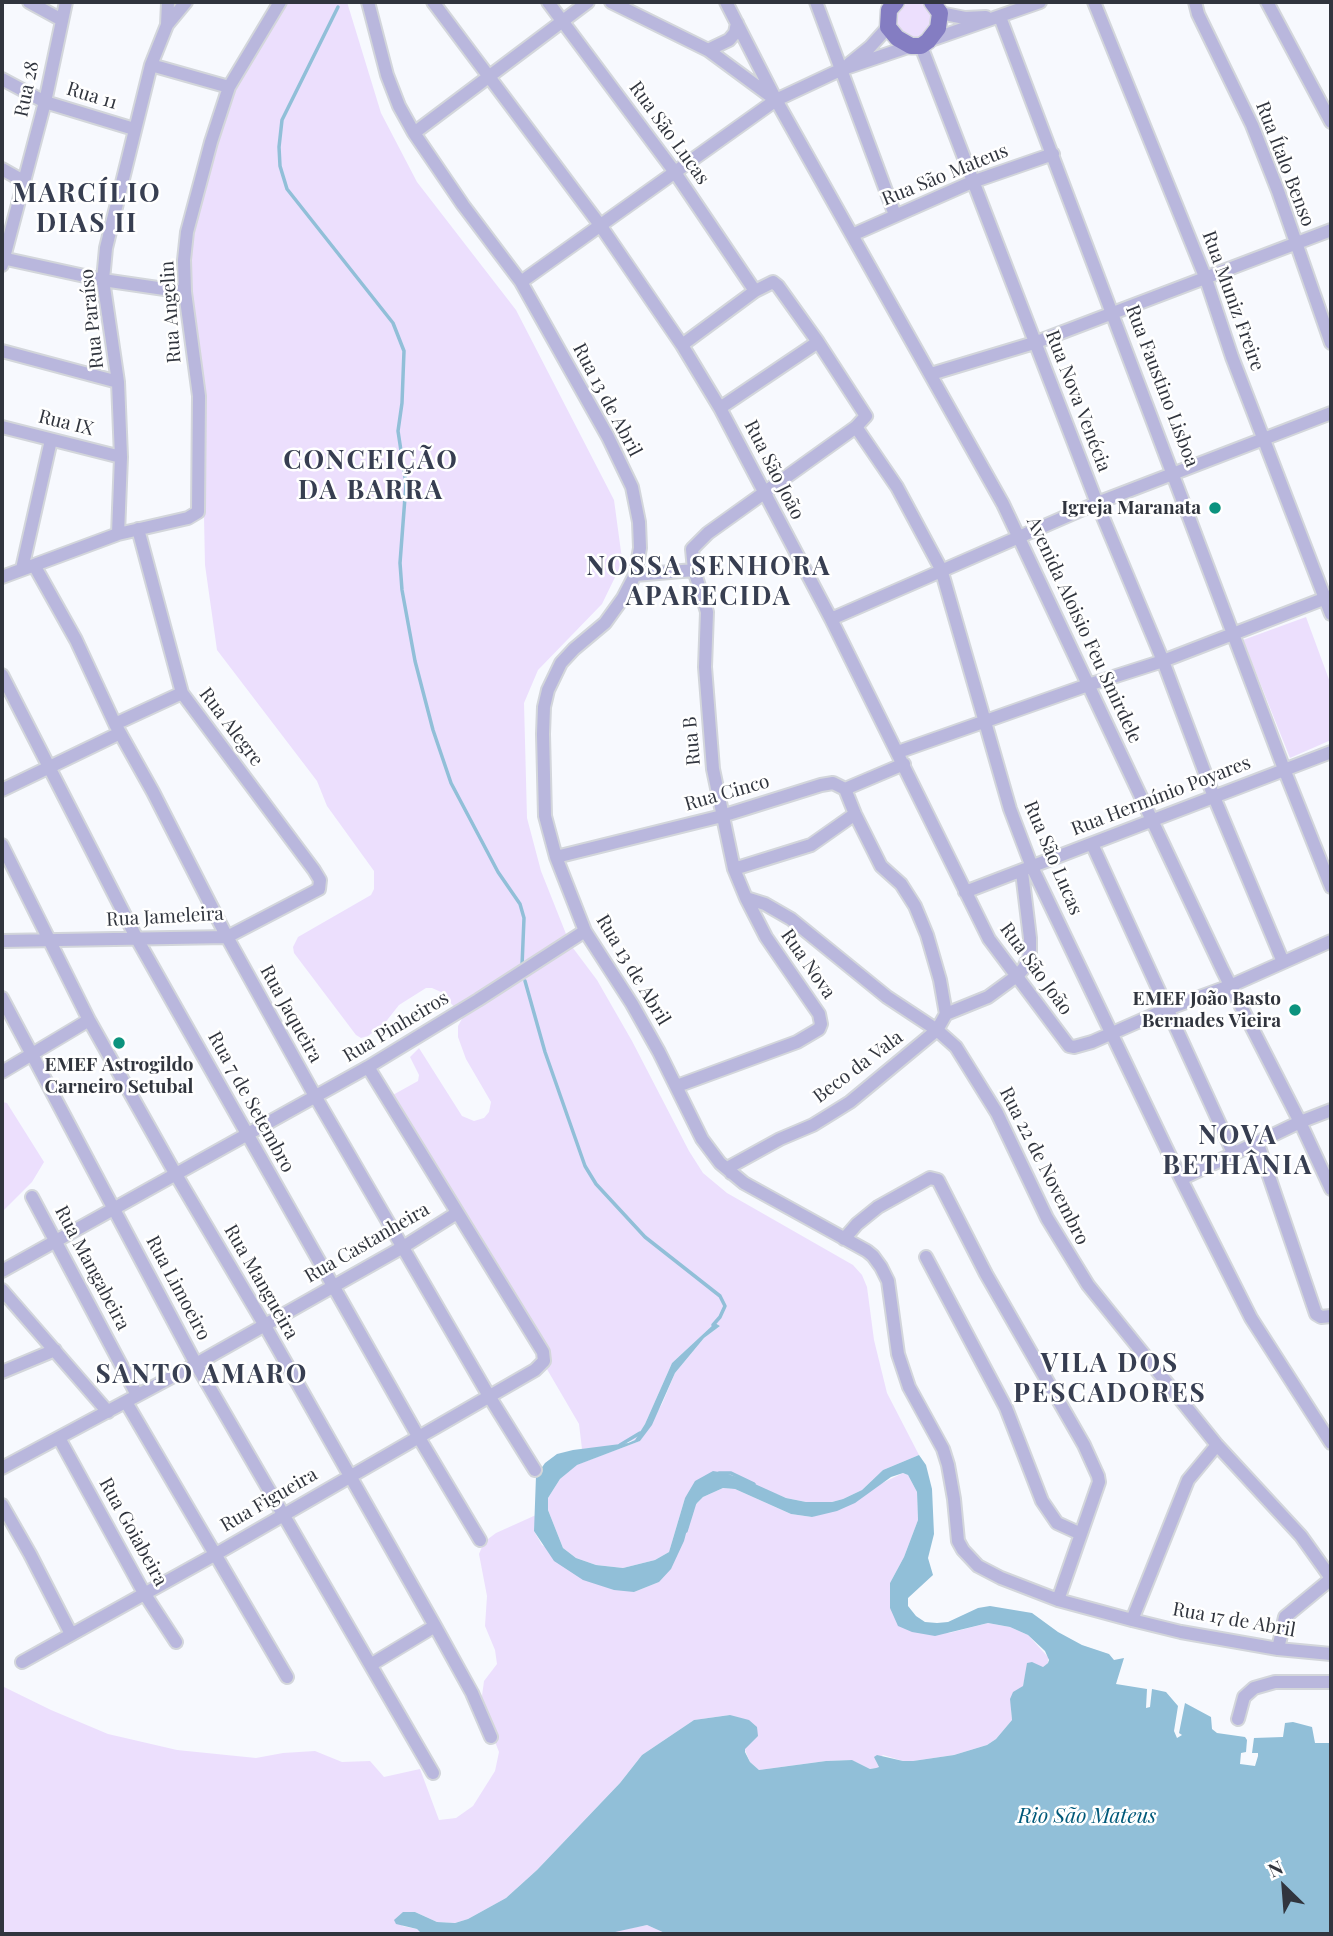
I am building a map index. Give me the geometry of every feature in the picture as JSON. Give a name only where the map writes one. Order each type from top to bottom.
[{"type":"main road","points":[[891,4],[888,27],[897,38],[920,44],[938,28],[936,7]]},
{"type":"street","points":[[29,2],[60,19]]},
{"type":"street","name":"Rua 28","points":[[2,261],[45,102],[60,19],[66,2]]},
{"type":"street","name":"Rua Paraíso","points":[[167,25],[168,2]]},
{"type":"street","name":"Rua Paraíso","points":[[118,534],[121,457],[118,382],[103,280],[111,222],[151,65],[167,25],[186,2]]},
{"type":"street","name":"Rua Angelin","points":[[138,529],[188,518],[198,512],[199,396],[185,292],[184,260],[191,211],[229,87],[280,2]]},
{"type":"street","name":"Rua 13 de Abril","points":[[368,2],[387,75],[399,106],[463,205],[521,282],[608,437],[632,486],[639,522],[640,548],[635,575],[605,623],[561,663],[548,690],[544,707],[545,816],[556,857],[585,931],[632,1004],[677,1086],[702,1139],[731,1173],[758,1192],[873,1256],[888,1281],[898,1354],[909,1387],[943,1449],[953,1492],[958,1541],[962,1550],[978,1566],[989,1572],[1058,1600],[1132,1620]]},
{"type":"street","name":"Rua São João","points":[[433,2],[600,225],[682,345],[720,408],[831,619],[989,939],[1069,1046],[1082,1045],[1111,1033]]},
{"type":"street","name":"Rua São Lucas","points":[[548,2],[674,171],[755,291]]},
{"type":"street","points":[[414,133],[588,2]]},
{"type":"street","points":[[611,2],[708,50],[776,100]]},
{"type":"street","name":"Avenida Aloisio Feu Smirdele","points":[[726,2],[776,100],[931,374],[1018,536],[1230,986],[1331,1189]]},
{"type":"street","points":[[816,2],[895,215]]},
{"type":"street","points":[[521,282],[776,100],[840,70],[1040,2]]},
{"type":"street","name":"Rua Muniz Freire","points":[[1094,2],[1206,279],[1263,438],[1328,597],[1331,614]]},
{"type":"street","name":"Rua Ítalo Benso","points":[[1188,2],[1197,8],[1252,125],[1331,343]]},
{"type":"street","points":[[1267,2],[1331,122]]},
{"type":"street","points":[[936,7],[965,18],[1000,17]]},
{"type":"street","name":"Rua Faustino Lisboa","points":[[1000,17],[1331,887]]},
{"type":"street","points":[[708,50],[729,40],[735,33],[737,23]]},
{"type":"street","points":[[840,70],[870,47],[888,27]]},
{"type":"street","name":"Rua Nova Venécia","points":[[920,44],[1034,343],[1163,661],[1214,797],[1283,962]]},
{"type":"street","points":[[151,65],[229,87]]},
{"type":"street","name":"Rua 11","points":[[2,79],[45,102],[134,130]]},
{"type":"street","name":"Rua São Mateus","points":[[852,235],[972,182],[1053,154]]},
{"type":"street","points":[[2,169],[25,182]]},
{"type":"street","points":[[931,374],[1034,343],[1331,230]]},
{"type":"street","points":[[2,261],[185,292]]},
{"type":"street","points":[[635,575],[694,570],[692,549],[695,544],[865,419],[865,411],[773,282],[755,291],[682,345]]},
{"type":"street","points":[[720,408],[818,342]]},
{"type":"street","points":[[2,351],[118,382]]},
{"type":"street","points":[[831,619],[1097,502],[1331,413]]},
{"type":"street","name":"Rua IX","points":[[2,427],[121,457]]},
{"type":"street","name":"Rua São Lucas","points":[[856,427],[897,487],[941,569],[1027,869],[1251,1318],[1331,1443]]},
{"type":"street","points":[[28,567],[51,440]]},
{"type":"street","points":[[2,577],[138,529]]},
{"type":"street","name":"Rua Alegre","points":[[138,529],[182,692],[314,870],[320,880],[319,889]]},
{"type":"street","name":"Rua Jaqueira","points":[[28,567],[76,640],[118,729],[226,937],[315,1096],[489,1396],[535,1470]]},
{"type":"street","name":"Rua B","points":[[694,570],[707,612],[705,667],[713,769],[734,869],[746,898]]},
{"type":"street","name":"Rua Cinco","points":[[556,857],[722,816],[821,785],[833,783],[845,789],[901,758],[984,723],[1163,661],[1328,597]]},
{"type":"street","name":"Rua 7 de Setembro","points":[[2,675],[137,939],[332,1287],[480,1540]]},
{"type":"street","points":[[2,790],[51,767],[182,692]]},
{"type":"street","name":"Rua Hermínio Poyares","points":[[965,892],[1331,752]]},
{"type":"street","points":[[845,789],[881,866],[901,884],[915,906],[940,979],[946,1014]]},
{"type":"street","points":[[734,869],[811,845],[855,814]]},
{"type":"street","points":[[1092,844],[1234,1155]]},
{"type":"street","name":"Rua Mangueira","points":[[2,845],[89,1020],[174,1174],[264,1324],[435,1626],[472,1693],[491,1737]]},
{"type":"street","points":[[746,898],[765,904],[791,919],[887,997],[937,1030],[946,1014],[988,997],[1024,968],[1030,954],[1027,869]]},
{"type":"street","name":"Rua Jameleira","points":[[2,941],[226,937],[319,889]]},
{"type":"street","name":"Rua Nova","points":[[677,1086],[797,1042],[818,1029],[821,1024],[819,1013],[766,937],[746,898]]},
{"type":"street","name":"Rua Pinheiros","points":[[2,1271],[368,1068],[585,931]]},
{"type":"street","points":[[1111,1033],[1230,986],[1331,941]]},
{"type":"street","name":"Rua Limoeiro","points":[[2,998],[196,1364],[433,1773]]},
{"type":"street","points":[[2,1072],[89,1020]]},
{"type":"street","name":"Beco da Vala","points":[[731,1173],[731,1166],[780,1139],[813,1125],[850,1102],[937,1030]]},
{"type":"street","name":"Rua 22 de Novembro","points":[[937,1030],[964,1057],[997,1113],[1047,1218],[1088,1285],[1217,1445],[1301,1536],[1331,1579]]},
{"type":"street","points":[[368,1068],[457,1213]]},
{"type":"street","points":[[1181,1179],[1331,1110]]},
{"type":"street","points":[[1258,1144],[1317,1314],[1321,1317],[1331,1316]]},
{"type":"street","points":[[844,1239],[878,1207],[934,1177],[938,1180],[966,1236],[1084,1445],[1098,1476],[1099,1482],[1058,1600]]},
{"type":"street","name":"Rua Mangabeira","points":[[32,1197],[56,1239],[132,1399],[216,1554],[287,1677]]},
{"type":"street","name":"Rua Castanheira","points":[[2,1468],[196,1364],[403,1247],[457,1213]]},
{"type":"street","name":"Rua Figueira","points":[[22,1662],[216,1554],[535,1370],[544,1360],[543,1352],[457,1213]]},
{"type":"street","points":[[926,1257],[1006,1408],[1042,1501],[1057,1523],[1081,1534]]},
{"type":"street","points":[[2,1290],[108,1412]]},
{"type":"street","points":[[2,1372],[55,1350]]},
{"type":"street","name":"Rua Goiabeira","points":[[59,1438],[144,1593],[176,1642]]},
{"type":"street","points":[[1132,1620],[1188,1480],[1217,1445]]},
{"type":"street","points":[[2,1505],[71,1634]]},
{"type":"street","points":[[1278,1649],[1285,1617],[1331,1579]]},
{"type":"street","name":"Rua 17 de Abril","points":[[1132,1620],[1181,1632],[1278,1649],[1331,1654]]},
{"type":"street","points":[[372,1664],[435,1626]]},
{"type":"street","points":[[1238,1719],[1244,1697],[1254,1688],[1275,1682],[1331,1682]]},
{"type":"shaded area","points":[[283,2],[347,2],[381,113],[417,182],[516,310],[614,500],[622,559],[618,571],[602,604],[538,670],[524,703],[527,818],[541,871],[570,944],[597,980],[703,1173],[727,1193],[853,1265],[862,1275],[867,1287],[874,1340],[887,1393],[919,1455],[883,1470],[862,1490],[832,1502],[806,1502],[786,1498],[725,1473],[685,1498],[669,1552],[655,1560],[623,1568],[596,1565],[576,1558],[563,1548],[548,1510],[548,1498],[560,1479],[576,1465],[640,1441],[662,1404],[675,1373],[704,1338],[720,1326],[715,1323],[672,1363],[635,1440],[609,1447],[582,1449],[579,1424],[461,1222],[382,1101],[418,1081],[419,1075],[410,1057],[419,1048],[462,1116],[474,1121],[484,1118],[489,1112],[491,1102],[466,1059],[458,1037],[458,1026],[463,1017],[441,992],[426,988],[399,1005],[384,1024],[361,1038],[294,953],[293,947],[298,937],[371,895],[374,889],[374,871],[327,806],[317,781],[217,650],[205,565],[203,469],[190,322],[189,230],[230,96]]},
{"type":"shaded area","points":[[914,2],[927,7],[932,20],[927,33],[914,38],[901,33],[896,20],[901,7]]},
{"type":"shaded area","points":[[1306,617],[1331,685],[1331,740],[1290,758],[1243,640]]},
{"type":"shaded area","points":[[2,1102],[7,1103],[44,1162],[32,1182],[2,1212]]},
{"type":"shaded area","points":[[903,1473],[908,1475],[917,1492],[918,1520],[904,1557],[890,1583],[890,1608],[949,1633],[988,1623],[1010,1627],[1028,1635],[1048,1657],[1048,1663],[1025,1676],[1011,1711],[1012,1720],[996,1739],[987,1745],[954,1755],[913,1761],[883,1755],[876,1761],[879,1767],[870,1769],[851,1760],[759,1770],[750,1762],[730,1715],[694,1720],[642,1755],[620,1783],[537,1870],[506,1898],[468,1919],[455,1923],[437,1922],[415,1912],[402,1926],[417,1929],[422,1934],[2,1934],[2,1686],[108,1734],[177,1750],[256,1758],[315,1751],[342,1762],[370,1761],[384,1777],[420,1769],[439,1820],[456,1818],[473,1806],[495,1771],[499,1752],[483,1711],[484,1681],[497,1664],[495,1650],[485,1626],[487,1596],[479,1554],[484,1542],[496,1533],[536,1515],[534,1531],[542,1545],[634,1592],[659,1582],[693,1507],[703,1497],[723,1488],[735,1489],[791,1514],[812,1517]]},
{"type":"shaded area","points":[[647,1925],[667,1934],[606,1934],[610,1932]]},
{"type":"water","name":"Rio São Mateus","points":[[715,1323],[720,1326],[704,1338],[675,1373],[652,1425],[640,1441],[577,1465],[560,1479],[548,1498],[548,1510],[563,1548],[576,1558],[596,1565],[623,1568],[655,1560],[669,1552],[685,1498],[695,1481],[713,1471],[746,1480],[786,1498],[806,1502],[832,1502],[862,1490],[883,1470],[919,1455],[926,1465],[932,1489],[934,1534],[928,1558],[933,1575],[908,1598],[908,1606],[916,1616],[925,1622],[948,1622],[978,1608],[990,1606],[1032,1613],[1082,1645],[1109,1654],[1114,1660],[1124,1658],[1116,1684],[1147,1689],[1146,1708],[1150,1707],[1152,1689],[1166,1692],[1178,1706],[1174,1731],[1177,1738],[1182,1735],[1179,1733],[1185,1703],[1211,1717],[1212,1729],[1217,1733],[1245,1737],[1246,1752],[1241,1753],[1240,1764],[1255,1766],[1258,1753],[1252,1753],[1254,1738],[1283,1737],[1285,1723],[1293,1722],[1312,1727],[1315,1743],[1331,1743],[1331,1934],[667,1934],[647,1925],[606,1934],[422,1934],[417,1929],[396,1924],[394,1920],[403,1912],[415,1912],[437,1922],[455,1923],[468,1919],[506,1898],[537,1870],[620,1783],[642,1755],[694,1720],[730,1715],[749,1720],[757,1727],[758,1736],[745,1752],[750,1762],[759,1770],[852,1760],[870,1769],[879,1767],[874,1757],[877,1755],[913,1761],[954,1755],[987,1745],[996,1739],[1012,1720],[1010,1699],[1013,1692],[1023,1686],[1027,1663],[1032,1662],[1043,1667],[1048,1663],[1045,1651],[1028,1635],[1010,1627],[988,1623],[935,1636],[912,1632],[898,1626],[890,1608],[890,1583],[904,1557],[918,1520],[917,1492],[908,1475],[903,1473],[891,1477],[855,1503],[812,1517],[791,1514],[735,1489],[723,1488],[703,1497],[693,1507],[684,1541],[671,1569],[659,1582],[634,1592],[614,1590],[583,1580],[554,1561],[534,1531],[536,1476],[545,1463],[557,1454],[635,1440],[672,1363]]},
{"type":"waterway","points":[[338,7],[282,120],[280,166],[287,189],[393,323],[404,351],[398,431],[406,484],[400,563],[402,590],[415,661],[433,730],[451,783],[498,872],[520,904],[524,918],[522,966]]},
{"type":"waterway","points":[[525,981],[545,1052],[585,1166],[596,1184],[645,1237],[720,1296],[725,1306],[713,1325]]},
{"type":"waterway","points":[[620,1445],[640,1433]]},
{"type":"waterway","points":[[719,1473],[731,1473],[754,1484]]},
{"type":"waterway","points":[[686,1531],[695,1502]]},
{"type":"place","name":"Igreja Maranata","points":[[1215,508]]},
{"type":"place","name":"EMEF João Basto Bernades Vieira","points":[[1295,1010]]},
{"type":"place","name":"EMEF Astrogildo Carneiro Setubal","points":[[119,1043]]},
{"type":"district","name":"MARCÍLIO DIAS II","points":[[87,209]]},
{"type":"district","name":"CONCEIÇÃO DA BARRA","points":[[371,476]]},
{"type":"district","name":"NOSSA SENHORA APARECIDA","points":[[709,582]]},
{"type":"district","name":"NOVA BETHÂNIA","points":[[1238,1151]]},
{"type":"district","name":"SANTO AMARO","points":[[202,1375]]},
{"type":"district","name":"VILA DOS PESCADORES","points":[[1110,1379]]}]
